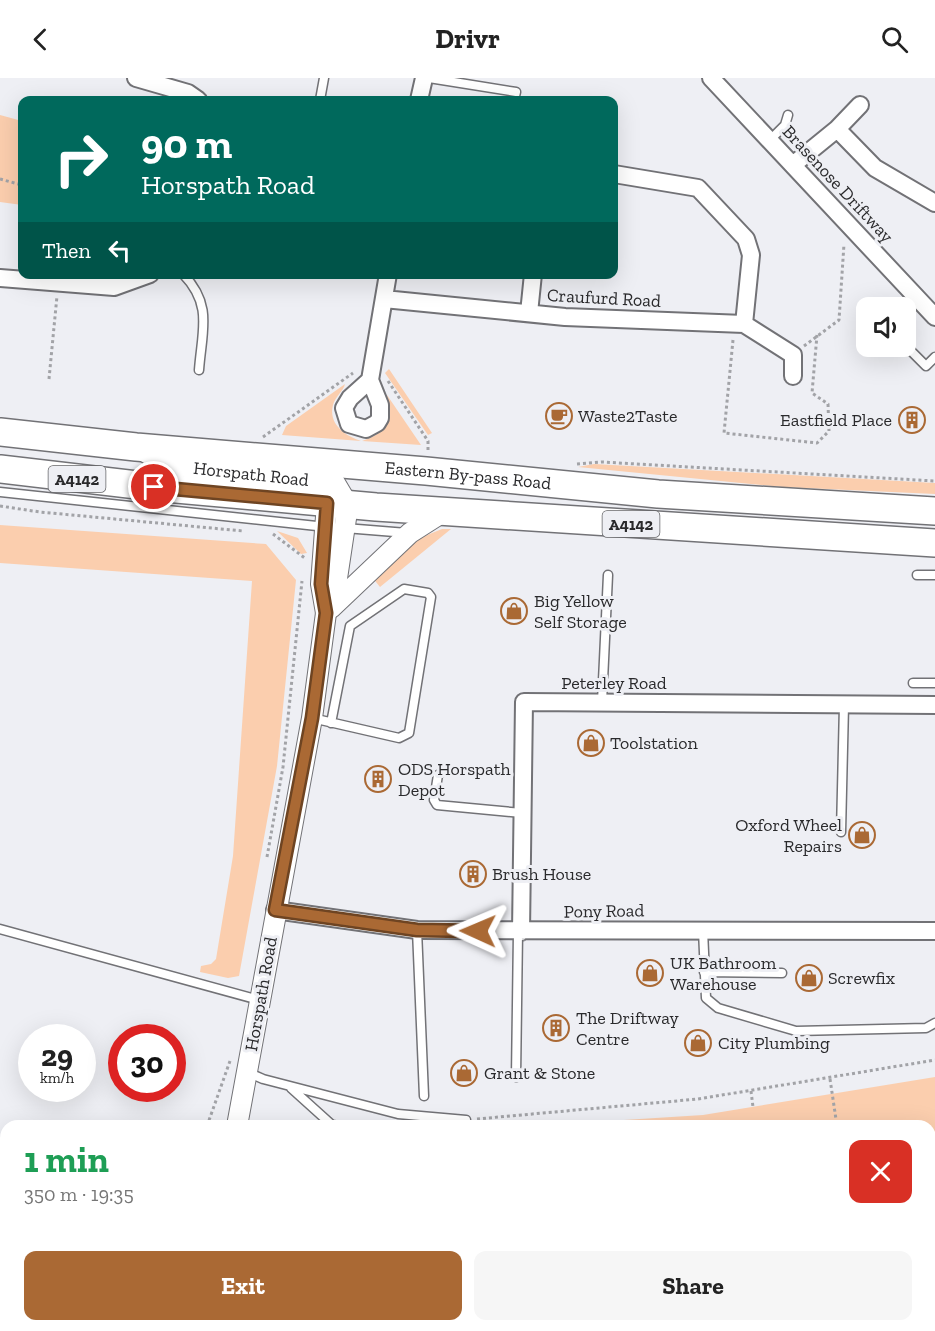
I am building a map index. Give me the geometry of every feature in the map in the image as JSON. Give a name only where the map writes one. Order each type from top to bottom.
[{"type":"highway","name":"Eastern By-pass Road","points":[[0,432],[136,447],[339,502],[658,494],[935,511]]},
{"type":"highway","name":"Eastern By-pass Road","points":[[0,469],[442,512],[935,543]]},
{"type":"street","points":[[136,78],[193,96]]},
{"type":"street","points":[[420,96],[424,78]]},
{"type":"street","name":"Brasenose Driftway","points":[[711,78],[935,317]]},
{"type":"street","points":[[794,164],[837,129],[860,105]]},
{"type":"street","points":[[837,129],[874,168],[935,203]]},
{"type":"street","points":[[618,175],[699,188],[746,239],[751,255],[739,323],[793,356],[793,376]]},
{"type":"street","points":[[0,278],[114,287],[136,279]]},
{"type":"street","points":[[370,380],[387,279]]},
{"type":"street","points":[[529,313],[532,279]]},
{"type":"street","name":"Craufurd Road","points":[[384,298],[565,317],[739,323]]},
{"type":"street","name":"Horspath Road","points":[[238,1120],[312,718],[326,613],[321,584],[339,502]]},
{"type":"street","points":[[326,613],[410,533],[442,512]]},
{"type":"street","name":"Peterley Road","points":[[519,932],[524,702],[935,705]]},
{"type":"street","name":"Pony Road","points":[[275,910],[417,930],[519,932],[703,929],[935,931]]},
{"type":"lane","points":[[321,96],[324,78]]},
{"type":"lane","points":[[414,79],[419,78]]},
{"type":"lane","points":[[429,78],[516,92],[515,96]]},
{"type":"lane","points":[[770,140],[785,125],[788,115]]},
{"type":"lane","points":[[188,279],[198,290],[204,308],[199,370]]},
{"type":"lane","points":[[916,356],[926,366],[935,357]]},
{"type":"lane","points":[[0,492],[339,502],[410,533]]},
{"type":"lane","points":[[602,702],[608,575]]},
{"type":"lane","points":[[917,575],[935,575]]},
{"type":"lane","points":[[312,718],[331,723],[399,738],[409,733],[431,597],[428,593],[404,589],[350,626],[331,723]]},
{"type":"lane","points":[[913,683],[935,683]]},
{"type":"lane","points":[[841,832],[844,705]]},
{"type":"lane","points":[[444,771],[438,775],[434,800],[436,805],[522,813]]},
{"type":"lane","points":[[0,929],[260,1000]]},
{"type":"lane","points":[[703,929],[706,998],[718,1008],[796,1031],[926,1028],[935,1023]]},
{"type":"lane","points":[[417,930],[424,1096]]},
{"type":"lane","points":[[516,1077],[519,932]]},
{"type":"lane","points":[[704,972],[782,973]]},
{"type":"lane","points":[[247,1072],[288,1086],[398,1114],[466,1120]]},
{"type":"lane","points":[[288,1086],[326,1120]]},
{"type":"path","points":[[0,179],[18,184]]},
{"type":"path","points":[[793,356],[839,320],[846,221]]},
{"type":"path","points":[[50,379],[58,283]]},
{"type":"path","points":[[739,323],[723,433],[817,443],[829,432],[828,404],[812,393],[817,335]]},
{"type":"path","points":[[262,438],[320,394],[374,359],[428,441],[428,452]]},
{"type":"path","points":[[566,465],[602,462],[935,481]]},
{"type":"path","points":[[0,506],[40,512],[252,532]]},
{"type":"path","points":[[264,533],[275,534],[304,558],[299,628],[283,767],[266,862]]},
{"type":"path","points":[[209,1120],[234,1051]]},
{"type":"path","points":[[487,1119],[698,1099],[935,1060]]},
{"type":"path","points":[[830,1079],[836,1120]]},
{"type":"path","points":[[750,1091],[753,1107]]},
{"type":"shaded area","points":[[0,115],[18,120],[18,204],[0,202]]},
{"type":"shaded area","points":[[389,369],[432,433],[428,435],[385,373]]},
{"type":"shaded area","points":[[345,384],[333,405],[333,418],[339,428],[349,436],[361,441],[282,435],[286,426]]},
{"type":"shaded area","points":[[387,395],[421,445],[362,441],[378,433],[386,425],[389,415]]},
{"type":"shaded area","points":[[594,464],[935,483],[935,494],[783,487],[578,467]]},
{"type":"shaded area","points":[[0,525],[266,544],[296,580],[277,766],[239,976],[228,978],[200,972],[201,966],[211,964],[216,959],[233,856],[252,581],[0,563]]},
{"type":"shaded area","points":[[442,529],[451,529],[380,587],[372,577],[410,542]]},
{"type":"shaded area","points":[[277,531],[298,538],[307,553],[301,554]]},
{"type":"shaded area","points":[[935,1077],[935,1120],[624,1120],[703,1115]]},
{"type":"place","name":"Waste2Taste","points":[[559,416]]},
{"type":"place","name":"Eastfield Place","points":[[912,420]]},
{"type":"place","name":"Big Yellow Self Storage","points":[[514,611]]},
{"type":"place","name":"Toolstation","points":[[591,743]]},
{"type":"place","name":"ODS Horspath Depot","points":[[378,779]]},
{"type":"place","name":"Oxford Wheel Repairs","points":[[862,835]]},
{"type":"place","name":"Brush House","points":[[473,874]]},
{"type":"place","name":"UK Bathroom Warehouse","points":[[650,973]]},
{"type":"place","name":"Screwfix","points":[[809,978]]},
{"type":"place","name":"The Driftway Centre","points":[[556,1028]]},
{"type":"place","name":"City Plumbing","points":[[698,1043]]},
{"type":"place","name":"Grant & Stone","points":[[464,1073]]},
{"type":"route","points":[[154,487],[327,503],[321,584],[326,613],[312,718],[275,910],[417,930],[478,931]]}]
